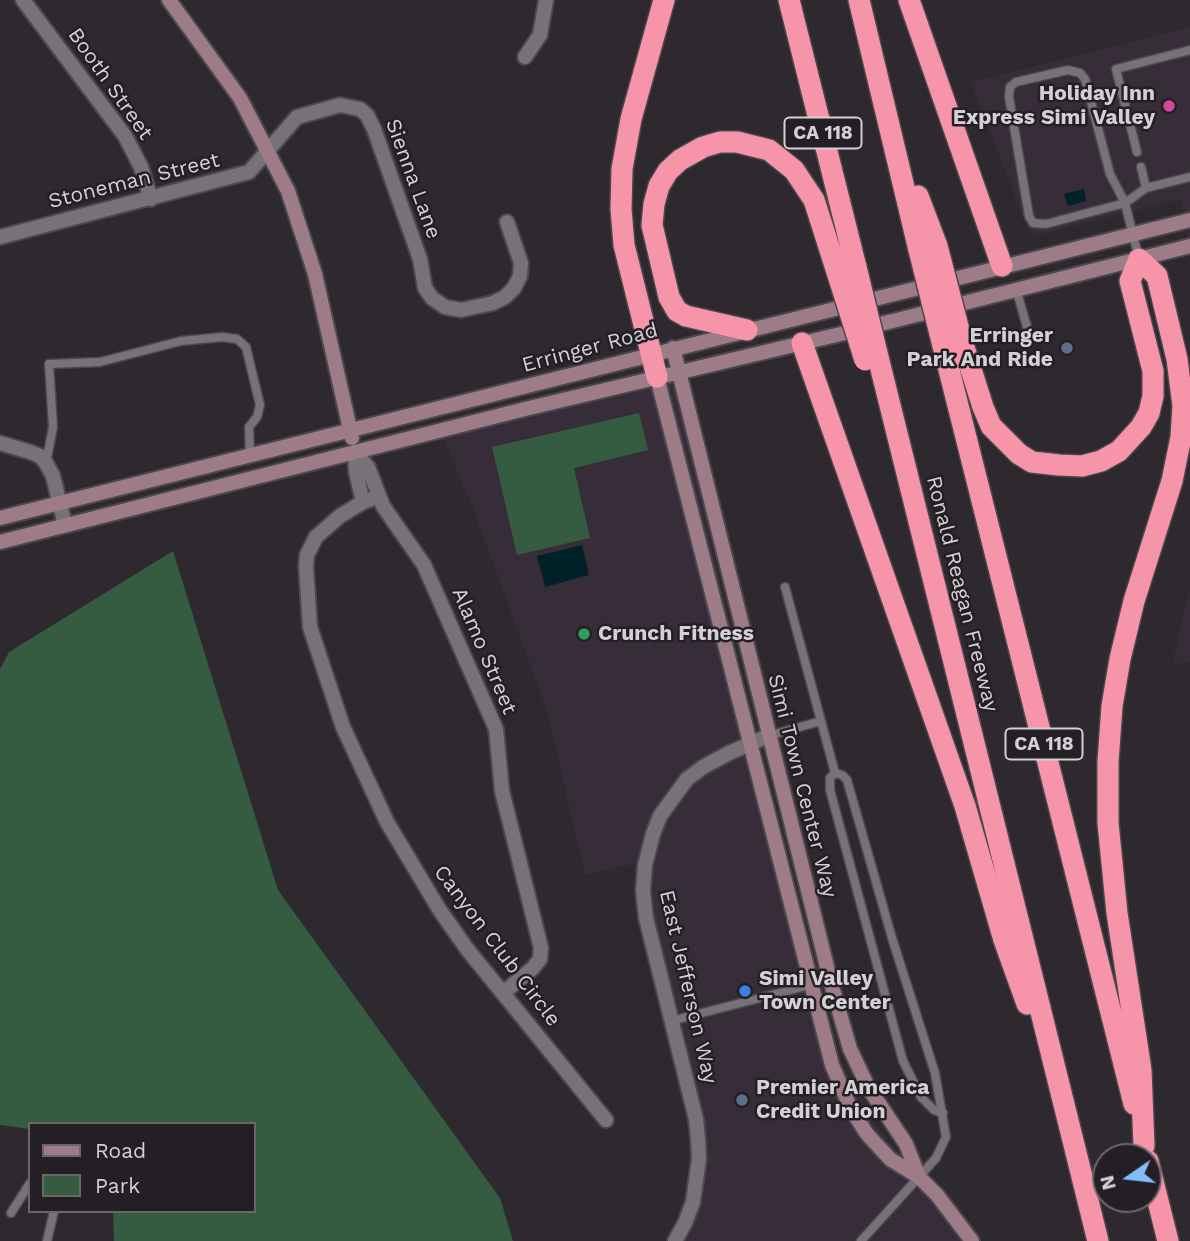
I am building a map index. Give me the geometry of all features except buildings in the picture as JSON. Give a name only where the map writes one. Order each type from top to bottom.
[{"type":"highway","points":[[657,377],[624,245],[621,183],[632,119],[664,0]]},
{"type":"highway","name":"CA 118","points":[[789,0],[846,269]]},
{"type":"highway","name":"CA 118","points":[[859,0],[888,116],[928,248],[952,340]]},
{"type":"highway","points":[[909,0],[1002,267]]},
{"type":"highway","points":[[747,330],[686,316],[677,311],[669,297],[652,225],[659,186],[668,171],[680,160],[703,147],[720,142],[737,142],[769,150],[794,170],[814,200],[846,269]]},
{"type":"highway","points":[[952,340],[991,426],[1012,448],[1032,462],[1059,466],[1082,466],[1101,461],[1119,451],[1136,433],[1149,413],[1153,396],[1153,371],[1130,281],[1139,259],[1157,276],[1177,359],[1183,407],[1181,437],[1172,481],[1134,601],[1120,659],[1112,706],[1108,762],[1108,823],[1117,913],[1142,1070],[1145,1143]]},
{"type":"highway","name":"Ronald Reagan Freeway","points":[[846,269],[911,490],[1098,1241]]},
{"type":"highway","name":"Ronald Reagan Freeway","points":[[952,340],[1143,1143]]},
{"type":"highway","points":[[802,343],[965,806],[1004,940],[1066,1111]]},
{"type":"highway","name":"Ronald Reagan Freeway","points":[[1161,1213],[1168,1241]]},
{"type":"main road","name":"Alamo Street","points":[[169,0],[240,98],[288,191],[315,274],[355,452]]},
{"type":"main road","name":"Erringer Road","points":[[0,518],[1190,220]]},
{"type":"main road","name":"Erringer Road","points":[[0,542],[1190,246]]},
{"type":"main road","name":"Simi Town Center Way","points":[[673,348],[768,736],[850,1049],[868,1087],[906,1144],[919,1178]]},
{"type":"main road","name":"Simi Town Center Way","points":[[657,377],[832,1065],[851,1109],[867,1134],[890,1159],[919,1178],[941,1199],[972,1241]]},
{"type":"main road","points":[[810,985],[830,978]]},
{"type":"street","name":"Booth Street","points":[[23,0],[125,136],[141,167],[151,199]]},
{"type":"street","points":[[526,57],[540,35],[546,0]]},
{"type":"street","name":"Sienna Lane","points":[[267,149],[297,117],[340,105],[360,109],[367,115],[420,259],[425,288],[432,298],[445,307],[461,310],[493,303],[505,298],[514,288],[520,276],[521,263],[507,222]]},
{"type":"street","name":"Stoneman Street","points":[[0,237],[248,172],[267,149]]},
{"type":"street","points":[[0,443],[40,456],[46,463],[65,525]]},
{"type":"street","name":"Alamo Street","points":[[355,452],[368,467],[377,497],[424,565],[496,729],[502,791],[541,948],[540,959],[533,968],[503,993]]},
{"type":"street","name":"Alamo Street","points":[[355,452],[356,472],[363,502]]},
{"type":"street","name":"Canyon Club Circle","points":[[377,497],[340,516],[316,537],[307,555],[310,627],[343,727],[387,822],[439,909],[606,1120]]},
{"type":"street","name":"East Jefferson Way","points":[[675,1241],[693,1202],[699,1159],[696,1119],[646,918],[643,891],[645,865],[660,816],[687,779],[703,767],[750,742],[768,736]]},
{"type":"lane","points":[[1137,152],[1116,69],[1190,50]]},
{"type":"lane","points":[[1139,259],[1125,203],[1110,174],[1087,85],[1080,72],[1068,70],[1012,84],[1009,97],[1029,216],[1033,223],[1046,224],[1125,203],[1146,188],[1190,177]]},
{"type":"lane","points":[[1141,167],[1146,188]]},
{"type":"lane","points":[[1017,289],[1030,337]]},
{"type":"lane","points":[[46,463],[52,427],[49,364],[100,362],[181,341],[222,337],[237,339],[246,347],[260,405],[257,417],[248,427],[250,456]]},
{"type":"lane","points":[[785,587],[835,773]]},
{"type":"lane","points":[[768,736],[821,721]]},
{"type":"lane","points":[[835,773],[847,780],[934,1073],[946,1137],[936,1157],[919,1178],[861,1241]]},
{"type":"lane","points":[[835,773],[830,778],[830,790],[902,1061],[920,1097],[934,1110],[943,1113]]},
{"type":"lane","points":[[671,1021],[810,985]]},
{"type":"lane","points":[[11,1213],[28,1186]]},
{"type":"lane","points":[[47,1241],[54,1213]]},
{"type":"shaded area","points":[[1190,27],[1190,242],[1180,199],[1037,235],[1027,228],[971,82]]},
{"type":"shaded area","points":[[673,378],[758,743],[840,1061],[873,1121],[969,1241],[680,1241],[703,1138],[648,899],[650,860],[585,875],[547,711],[472,506],[443,438]]},
{"type":"shaded area","points":[[1190,587],[1190,661],[1172,665]]},
{"type":"green space","points":[[639,413],[648,450],[574,468],[590,538],[517,555],[492,447]]},
{"type":"green space","points":[[173,551],[278,890],[500,1198],[513,1241],[114,1241],[113,1213],[256,1213],[256,1122],[28,1122],[28,1129],[0,1125],[0,669],[9,652]]},
{"type":"water","points":[[1084,189],[1086,201],[1068,206],[1064,194]]},
{"type":"water","points":[[582,545],[589,575],[545,587],[537,556]]},
{"type":"place","name":"Holiday Inn Express Simi Valley","points":[[1169,106]]},
{"type":"place","name":"Erringer Park And Ride","points":[[1067,348]]},
{"type":"place","name":"Crunch Fitness","points":[[584,634]]},
{"type":"place","name":"Simi Valley Town Center","points":[[745,991]]},
{"type":"place","name":"Premier America Credit Union","points":[[742,1100]]}]
